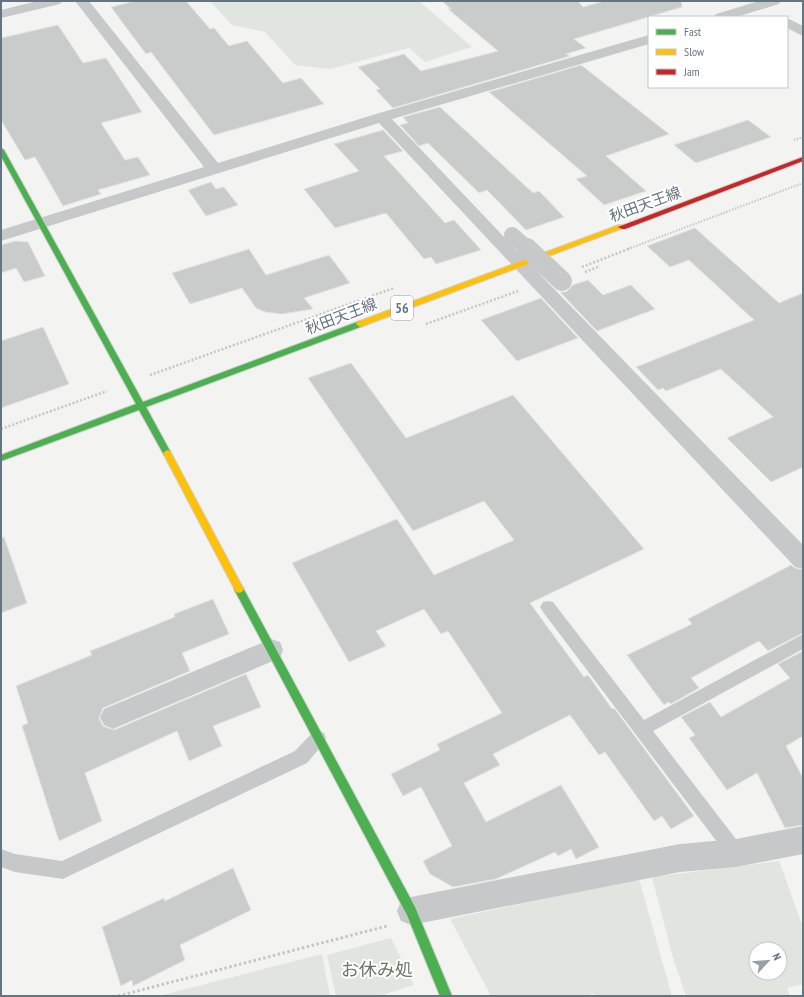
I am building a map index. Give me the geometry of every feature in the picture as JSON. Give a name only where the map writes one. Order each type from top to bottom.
[{"type":"street","points":[[1,14],[55,1]]},
{"type":"street","points":[[82,1],[214,169]]},
{"type":"street","points":[[724,16],[756,3],[773,7]]},
{"type":"street","points":[[788,23],[803,32]]},
{"type":"street","points":[[1,236],[382,117],[648,39]]},
{"type":"street","points":[[382,117],[519,263],[803,560]]},
{"type":"street","points":[[3,157],[42,223],[129,383],[411,911],[446,996]]},
{"type":"street","name":"秋田天王線","points":[[1,458],[519,263],[671,210],[803,159]]},
{"type":"street","points":[[512,236],[562,281]]},
{"type":"street","points":[[113,717],[271,650]]},
{"type":"street","points":[[411,911],[680,858],[736,853],[803,840]]},
{"type":"lane","points":[[548,607],[736,853]]},
{"type":"lane","points":[[642,729],[803,641]]},
{"type":"lane","points":[[1,858],[15,863],[63,870],[301,757],[318,738]]},
{"type":"path","points":[[789,142],[803,136]]},
{"type":"path","points":[[1,429],[399,286]]},
{"type":"path","points":[[118,996],[398,923],[411,911]]},
{"type":"green space","points":[[210,1],[419,1],[472,47],[425,62],[409,48],[330,69],[295,65],[265,32],[232,25]]},
{"type":"green space","points":[[779,861],[803,927],[803,984],[787,988],[790,996],[686,996],[673,958],[652,877]]},
{"type":"green space","points":[[639,879],[672,996],[595,996],[594,994],[582,996],[491,996],[450,919]]},
{"type":"green space","name":"お休み処","points":[[391,938],[414,985],[379,996],[336,996],[327,955]]},
{"type":"green space","points":[[322,954],[330,996],[159,996]]},
{"type":"building","points":[[135,1],[186,1],[210,29],[214,28],[229,46],[247,41],[283,83],[301,78],[324,104],[214,135],[151,52],[146,54],[111,7]]},
{"type":"building","points":[[442,1],[578,1],[583,7],[604,1],[681,1],[682,7],[574,39],[586,48],[566,54],[570,56],[393,108],[376,90],[380,89],[358,67],[404,54],[421,71],[498,51],[448,9],[451,9]]},
{"type":"building","points":[[58,25],[83,63],[106,58],[142,112],[101,123],[125,160],[138,157],[150,175],[98,190],[101,194],[63,206],[35,157],[25,160],[1,120],[1,38]]},
{"type":"building","points":[[581,65],[669,134],[606,156],[646,191],[604,205],[576,179],[587,176],[489,92]]},
{"type":"building","points":[[440,107],[533,193],[539,191],[564,217],[526,230],[487,190],[479,193],[428,143],[419,146],[400,125],[408,123],[403,117]]},
{"type":"building","points":[[748,120],[771,137],[696,163],[674,145]]},
{"type":"building","points":[[383,130],[403,151],[384,156],[445,223],[454,220],[481,250],[436,264],[431,257],[424,259],[386,213],[335,228],[304,189],[359,171],[334,144]]},
{"type":"building","points":[[211,182],[216,189],[224,187],[238,205],[206,216],[188,190]]},
{"type":"building","points":[[695,228],[779,303],[803,293],[803,467],[771,482],[727,438],[773,417],[721,369],[666,391],[663,388],[658,390],[636,367],[754,320],[689,260],[670,267],[647,246]]},
{"type":"building","points":[[16,241],[28,242],[45,276],[24,282],[16,268],[1,273],[1,245]]},
{"type":"building","points":[[249,249],[266,275],[329,255],[350,283],[304,298],[313,309],[282,314],[265,312],[256,308],[242,288],[190,304],[172,273]]},
{"type":"building","points":[[588,280],[603,295],[631,285],[655,309],[597,331],[560,292],[566,292],[573,285]]},
{"type":"building","points":[[541,298],[578,338],[517,361],[481,320]]},
{"type":"building","points":[[43,327],[69,384],[1,408],[1,341]]},
{"type":"building","points":[[351,363],[406,438],[513,395],[644,549],[530,603],[584,677],[588,675],[612,709],[614,708],[694,816],[671,829],[662,816],[654,821],[605,752],[599,755],[570,715],[493,754],[500,765],[464,783],[486,822],[561,785],[599,847],[576,859],[571,849],[558,856],[555,852],[496,879],[453,887],[430,874],[423,861],[452,846],[421,787],[403,796],[391,774],[440,750],[437,744],[502,713],[448,631],[441,634],[424,609],[376,631],[386,646],[349,662],[292,563],[397,519],[434,575],[514,540],[484,501],[413,531],[308,378]]},
{"type":"building","points":[[4,537],[27,603],[1,613],[1,538]]},
{"type":"building","points":[[791,565],[795,568],[803,570],[803,633],[768,651],[759,641],[691,678],[699,688],[671,704],[669,702],[664,705],[627,655],[692,624],[688,619]]},
{"type":"building","points":[[213,599],[229,634],[182,653],[190,671],[103,708],[99,718],[103,726],[114,730],[246,674],[261,707],[213,726],[222,746],[189,761],[177,731],[85,773],[102,821],[59,841],[22,726],[28,723],[16,686],[92,655],[90,651],[175,617],[174,614]]},
{"type":"building","points":[[803,651],[803,736],[786,746],[803,778],[803,825],[785,828],[757,773],[727,790],[689,738],[695,735],[681,717],[710,702],[721,717],[790,678],[778,664]]},
{"type":"building","points":[[233,868],[251,910],[180,945],[185,960],[133,986],[132,980],[121,986],[102,927],[164,898],[165,901]]},
{"type":"traffic: fast","points":[[1,150],[167,453]]},
{"type":"traffic: fast","points":[[1,458],[360,324]]},
{"type":"traffic: fast","points":[[239,589],[411,911],[446,996]]},
{"type":"traffic: slow","points":[[360,324],[622,227]]},
{"type":"traffic: slow","points":[[167,453],[239,589]]},
{"type":"traffic: jam","points":[[622,227],[803,159]]}]
